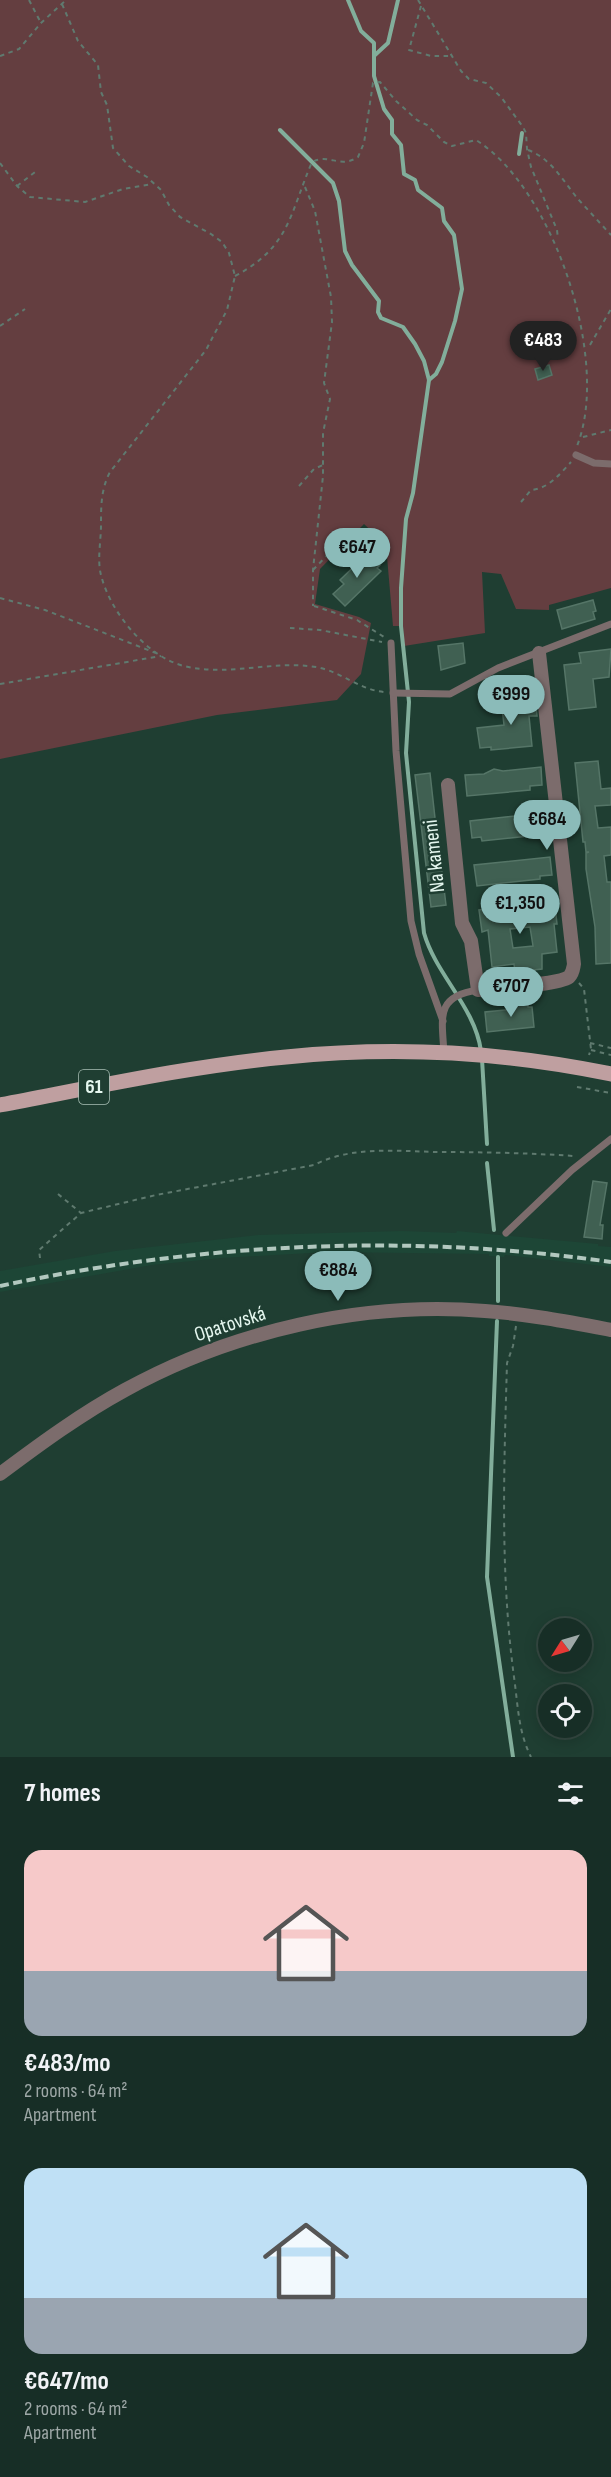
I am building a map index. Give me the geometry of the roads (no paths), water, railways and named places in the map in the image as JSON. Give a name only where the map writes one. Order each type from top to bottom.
[{"type":"main road","name":"61","points":[[0,1105],[174,1073],[287,1057],[350,1053],[480,1055],[583,1068],[611,1074]]},
{"type":"street","points":[[472,991],[562,981],[572,973],[574,964],[562,891],[539,653]]},
{"type":"street","name":"Na kameni","points":[[448,785],[462,923],[471,941],[472,991]]},
{"type":"street","name":"Opatovská","points":[[0,1474],[87,1413],[166,1369],[231,1344],[293,1327],[336,1318],[404,1311],[461,1310],[518,1314],[611,1330]]},
{"type":"lane","points":[[576,455],[594,463],[611,464]]},
{"type":"lane","points":[[393,693],[450,694],[498,668],[611,624]]},
{"type":"lane","points":[[391,644],[411,921],[419,954],[443,1021]]},
{"type":"lane","points":[[444,1053],[445,1007],[450,998],[472,991]]},
{"type":"lane","points":[[506,1233],[588,1157],[611,1139]]},
{"type":"waterway","points":[[348,0],[361,31],[374,43],[374,76],[384,109],[392,120],[392,134],[401,145],[404,174],[415,180],[418,190],[442,208],[444,221],[454,235],[462,289],[442,362],[436,374],[429,380]]},
{"type":"waterway","points":[[375,55],[388,43],[398,0]]},
{"type":"waterway","points":[[280,130],[333,183],[339,201],[345,251],[352,265],[379,301],[378,312],[381,318],[403,327],[415,344],[424,361],[429,380],[413,493],[406,519],[401,588],[401,626],[409,702],[406,753],[424,933],[437,963],[471,1020],[481,1051]]},
{"type":"waterway","points":[[519,154],[522,133]]},
{"type":"waterway","points":[[482,1059],[487,1144]]},
{"type":"waterway","points":[[487,1163],[494,1230]]},
{"type":"waterway","points":[[498,1257],[498,1301]]},
{"type":"waterway","points":[[497,1321],[487,1577],[513,1757]]},
{"type":"railway","points":[[0,1286],[75,1271],[151,1260],[305,1247],[458,1247],[611,1262]]}]
